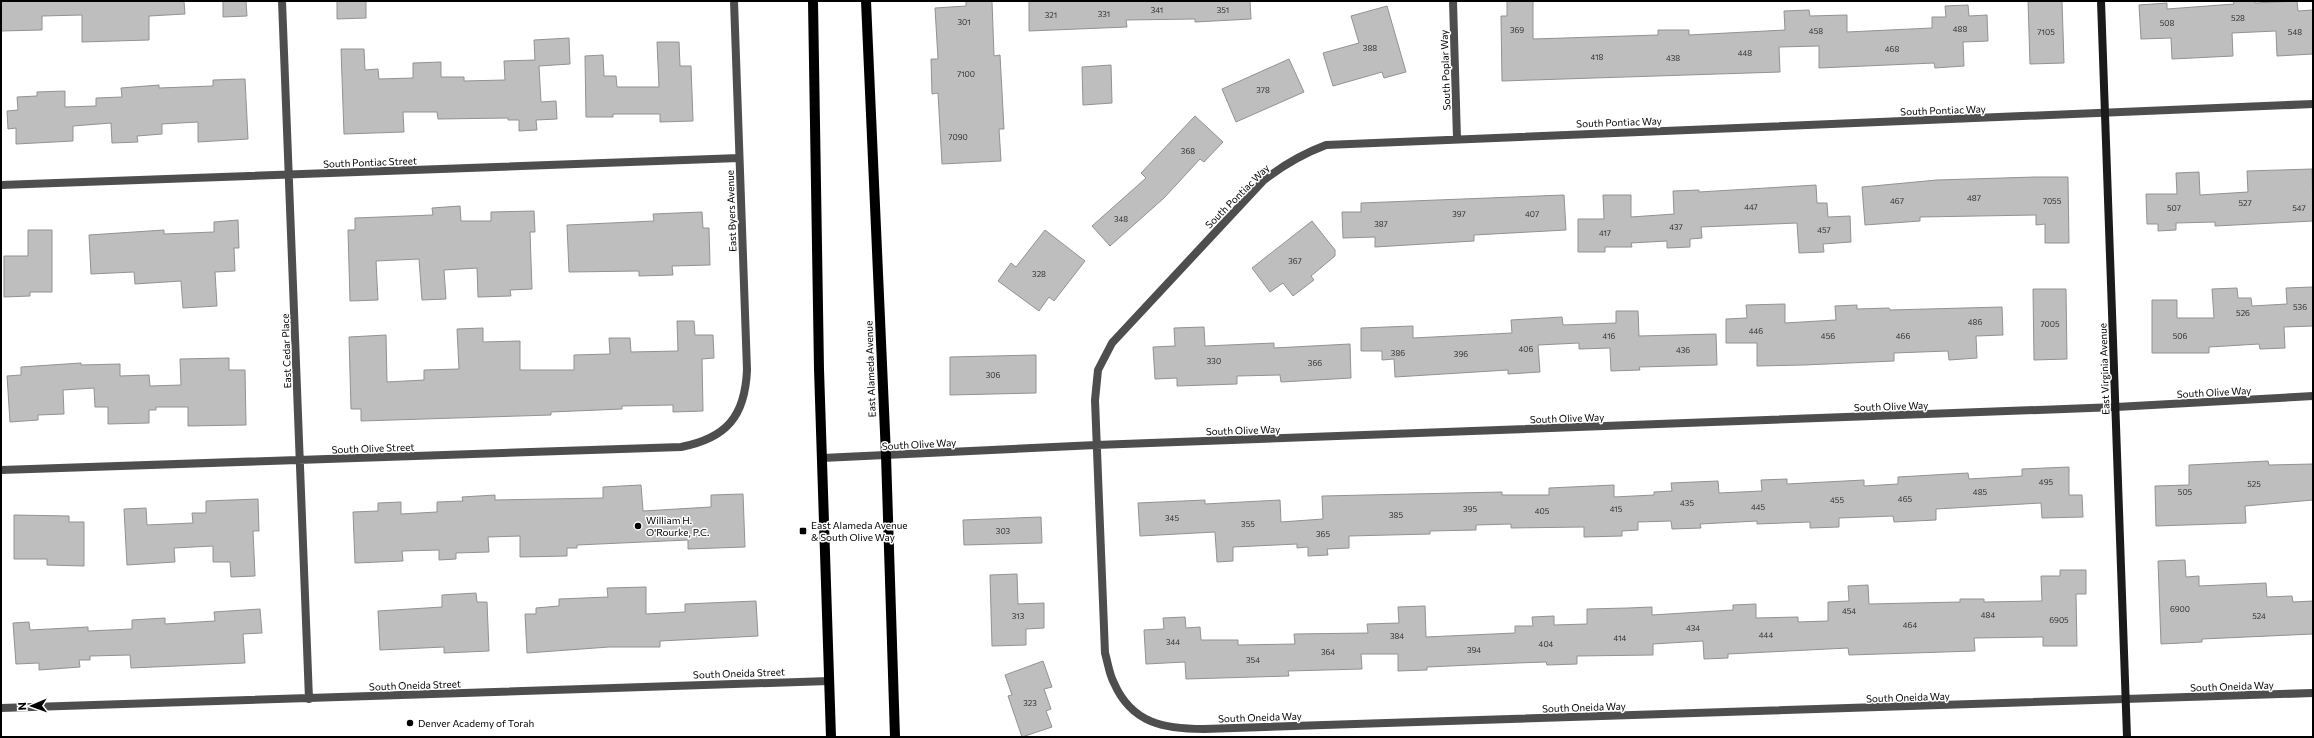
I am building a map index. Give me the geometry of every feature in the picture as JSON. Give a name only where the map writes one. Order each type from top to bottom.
[{"type":"main road","points":[[813,1],[822,458],[831,737]]},
{"type":"main road","name":"East Alameda Avenue","points":[[866,1],[886,455],[895,737]]},
{"type":"street","name":"East Cedar Place","points":[[282,1],[309,700]]},
{"type":"street","name":"East Byers Avenue","points":[[734,1],[747,370],[744,398],[736,418]]},
{"type":"street","name":"South Poplar Way","points":[[1453,1],[1457,138]]},
{"type":"street","name":"East Virginia Avenue","points":[[2101,1],[2127,737]]},
{"type":"street","name":"South Pontiac Way","points":[[1096,445],[1096,380],[1107,351],[1124,328],[1263,180],[1283,165],[1306,152],[1326,145],[1457,138],[2104,114],[2313,104]]},
{"type":"street","name":"South Pontiac Street","points":[[1,185],[739,158]]},
{"type":"street","name":"South Olive Way","points":[[822,458],[1096,445],[2116,407],[2313,396]]},
{"type":"street","name":"South Olive Street","points":[[1,470],[681,447],[702,443],[716,436],[736,418]]},
{"type":"street","name":"South Oneida Way","points":[[1096,445],[1105,653],[1113,683],[1126,703],[1142,716],[1158,725],[1174,729],[2126,700],[2313,692]]},
{"type":"street","name":"South Oneida Street","points":[[1,708],[309,700],[829,680]]},
{"type":"building","points":[[1,1],[184,1],[185,14],[149,16],[149,40],[82,42],[82,15],[42,16],[42,30],[1,31]]},
{"type":"building","points":[[223,1],[246,1],[247,16],[223,17]]},
{"type":"building","points":[[337,1],[366,1],[366,18],[337,19]]},
{"type":"building","points":[[966,1],[992,1],[994,56],[1000,55],[1004,129],[999,129],[1001,161],[942,164],[938,93],[932,94],[931,59],[938,59],[935,8],[966,6]]},
{"type":"building","points":[[1029,1],[1250,1],[1251,19],[1195,22],[1195,19],[1126,20],[1127,27],[1029,31]]},
{"type":"building","points":[[1507,1],[1533,1],[1533,39],[1658,35],[1658,30],[1689,30],[1689,35],[1785,30],[1784,11],[1809,10],[1810,16],[1847,15],[1847,32],[1932,28],[1932,17],[1946,17],[1945,6],[1968,5],[1969,16],[1987,15],[1988,41],[1963,42],[1964,66],[1935,68],[1934,63],[1819,68],[1819,46],[1779,47],[1780,72],[1502,81],[1501,16],[1507,16]]},
{"type":"building","points":[[2028,1],[2062,1],[2064,63],[2030,64]]},
{"type":"building","points":[[2233,1],[2255,1],[2255,3],[2297,1],[2298,11],[2313,10],[2313,54],[2277,56],[2276,31],[2232,33],[2233,56],[2172,59],[2171,38],[2141,39],[2139,5],[2167,3],[2167,9],[2234,4]]},
{"type":"building","points":[[1387,6],[1406,72],[1384,78],[1382,72],[1333,86],[1323,53],[1359,43],[1351,16]]},
{"type":"building","points":[[569,38],[570,64],[539,66],[541,102],[556,101],[557,119],[536,120],[537,130],[519,131],[519,120],[508,120],[508,118],[438,119],[437,112],[403,112],[404,132],[344,134],[341,49],[364,49],[365,70],[378,69],[379,79],[413,78],[413,63],[441,62],[441,77],[464,77],[464,81],[505,80],[504,61],[535,60],[534,40]]},
{"type":"building","points":[[657,42],[679,42],[680,66],[691,66],[693,121],[660,122],[660,114],[613,114],[613,117],[586,117],[585,56],[603,55],[604,76],[616,76],[617,87],[659,87]]},
{"type":"building","points":[[1289,59],[1304,92],[1236,122],[1222,89]]},
{"type":"building","points":[[1111,65],[1112,103],[1083,105],[1082,67]]},
{"type":"building","points":[[245,79],[248,139],[198,142],[198,122],[162,124],[162,134],[137,136],[138,142],[112,143],[111,123],[73,126],[73,141],[16,144],[16,128],[8,129],[7,111],[18,110],[17,97],[37,96],[37,92],[65,91],[65,107],[96,106],[96,98],[122,97],[121,88],[159,85],[159,88],[213,86],[213,80]]},
{"type":"building","points":[[1195,116],[1223,142],[1204,162],[1200,159],[1164,198],[1110,246],[1092,226],[1146,178],[1141,173]]},
{"type":"building","points":[[2312,169],[2313,221],[2215,226],[2215,222],[2176,223],[2176,230],[2158,231],[2158,224],[2147,224],[2146,194],[2177,194],[2176,173],[2199,172],[2200,195],[2248,192],[2247,171]]},
{"type":"building","points":[[2068,177],[2069,243],[2045,243],[2045,224],[2036,225],[2036,215],[1920,217],[1920,221],[1865,225],[1862,187],[1937,180]]},
{"type":"building","points":[[1816,185],[1817,203],[1827,203],[1828,217],[1850,216],[1851,242],[1823,244],[1824,252],[1799,253],[1797,223],[1701,227],[1702,238],[1690,239],[1690,247],[1667,248],[1667,241],[1631,243],[1632,247],[1605,247],[1605,252],[1578,252],[1578,219],[1604,219],[1603,195],[1631,195],[1631,217],[1674,214],[1673,191],[1699,190],[1699,192]]},
{"type":"building","points":[[1564,195],[1566,230],[1474,235],[1474,241],[1375,247],[1375,237],[1343,238],[1342,212],[1361,212],[1361,203]]},
{"type":"building","points":[[460,206],[461,221],[491,221],[491,212],[534,211],[535,232],[530,232],[532,289],[510,290],[511,296],[478,297],[477,268],[444,270],[446,299],[422,300],[419,259],[376,261],[378,300],[350,301],[348,230],[355,230],[355,218],[433,215],[432,208]]},
{"type":"building","points":[[702,212],[703,228],[709,228],[710,265],[672,266],[673,275],[639,276],[639,271],[569,272],[567,225],[654,221],[653,214]]},
{"type":"building","points":[[238,220],[239,248],[234,248],[235,271],[215,272],[217,306],[183,308],[181,281],[135,284],[134,272],[91,274],[89,235],[164,230],[164,234],[214,232],[214,222]]},
{"type":"building","points":[[1312,221],[1335,250],[1335,256],[1311,276],[1314,280],[1293,296],[1283,283],[1270,292],[1252,268]]},
{"type":"building","points":[[28,230],[52,230],[52,292],[30,292],[30,296],[4,297],[4,256],[28,256]]},
{"type":"building","points":[[1045,230],[1085,261],[1054,301],[1049,297],[1039,311],[998,281],[1011,263],[1016,267]]},
{"type":"building","points":[[2313,287],[2313,326],[2284,327],[2285,348],[2260,349],[2259,344],[2209,347],[2209,353],[2152,353],[2152,300],[2177,300],[2177,318],[2214,318],[2212,289],[2237,288],[2238,298],[2251,298],[2252,306],[2287,304],[2286,288]]},
{"type":"building","points":[[2033,289],[2066,289],[2067,359],[2034,360]]},
{"type":"building","points":[[1785,304],[1785,323],[1836,320],[1835,306],[1857,305],[1857,309],[1889,308],[1890,310],[2002,307],[2003,335],[1976,336],[1977,358],[1949,360],[1948,351],[1894,353],[1894,361],[1804,365],[1757,366],[1757,343],[1726,343],[1726,319],[1747,318],[1746,305]]},
{"type":"building","points":[[1616,311],[1638,311],[1639,336],[1716,334],[1717,365],[1639,367],[1640,370],[1611,371],[1610,348],[1579,349],[1579,343],[1538,345],[1540,372],[1508,374],[1508,370],[1395,377],[1394,359],[1382,360],[1382,351],[1361,351],[1361,328],[1413,326],[1413,338],[1512,333],[1511,320],[1562,317],[1563,325],[1616,323]]},
{"type":"building","points":[[677,321],[694,321],[695,335],[713,335],[714,358],[702,359],[703,411],[673,412],[673,405],[622,406],[622,409],[551,412],[551,415],[361,421],[361,409],[351,409],[349,337],[386,335],[387,382],[424,380],[424,370],[459,369],[457,329],[483,328],[483,342],[520,341],[520,370],[574,370],[574,355],[610,354],[609,338],[630,338],[631,352],[678,351]]},
{"type":"building","points":[[1204,327],[1205,346],[1274,343],[1274,348],[1350,344],[1351,378],[1281,382],[1280,375],[1237,376],[1237,384],[1177,386],[1177,378],[1155,379],[1153,347],[1175,346],[1174,328]]},
{"type":"building","points":[[1036,355],[1036,393],[950,395],[950,357]]},
{"type":"building","points":[[229,358],[229,370],[245,370],[246,425],[188,426],[188,407],[156,407],[156,410],[149,410],[149,423],[108,424],[108,407],[95,407],[94,388],[63,390],[64,414],[38,415],[38,420],[10,422],[7,376],[21,375],[21,367],[81,363],[81,365],[120,364],[120,376],[149,375],[150,386],[181,385],[180,359]]},
{"type":"building","points":[[2268,461],[2269,465],[2313,464],[2313,500],[2245,506],[2246,523],[2156,526],[2155,486],[2189,485],[2189,465]]},
{"type":"building","points":[[2069,467],[2069,495],[2082,495],[2083,517],[2042,518],[2041,503],[1936,509],[1936,520],[1894,522],[1893,516],[1839,518],[1839,527],[1810,528],[1810,522],[1757,524],[1757,521],[1700,524],[1701,528],[1672,529],[1671,521],[1638,522],[1638,530],[1622,531],[1622,536],[1584,537],[1584,527],[1511,528],[1511,524],[1476,525],[1476,530],[1430,531],[1430,534],[1349,536],[1349,548],[1327,549],[1328,555],[1308,556],[1308,547],[1297,548],[1297,544],[1233,547],[1233,561],[1217,562],[1215,532],[1140,536],[1138,503],[1205,500],[1205,504],[1280,500],[1281,522],[1323,519],[1322,496],[1502,492],[1502,495],[1549,495],[1549,488],[1614,485],[1614,497],[1654,495],[1654,492],[1672,491],[1671,483],[1718,481],[1719,493],[1762,491],[1761,480],[1787,479],[1787,484],[1864,480],[1864,486],[1898,484],[1898,477],[1968,473],[1969,479],[2022,476],[2022,469]]},
{"type":"building","points":[[641,485],[643,511],[711,507],[711,495],[743,494],[745,547],[688,549],[688,540],[577,545],[577,548],[567,548],[567,556],[520,557],[520,536],[488,537],[489,552],[456,553],[456,559],[439,560],[439,550],[402,551],[403,561],[355,563],[353,512],[378,511],[378,503],[401,502],[401,514],[437,512],[437,502],[463,501],[462,497],[495,495],[495,500],[603,498],[603,487]]},
{"type":"building","points":[[258,499],[259,531],[253,531],[255,576],[231,577],[230,562],[213,562],[213,546],[174,548],[175,562],[127,565],[124,509],[146,508],[147,525],[193,523],[192,513],[206,513],[206,501]]},
{"type":"building","points":[[14,515],[69,516],[69,522],[84,522],[84,566],[47,565],[47,559],[14,559]]},
{"type":"building","points":[[1041,517],[1042,543],[964,545],[963,520]]},
{"type":"building","points":[[2185,560],[2186,577],[2199,576],[2199,586],[2266,583],[2267,597],[2292,596],[2293,602],[2313,601],[2313,634],[2202,639],[2202,642],[2161,644],[2158,561]]},
{"type":"building","points":[[2060,570],[2086,570],[2086,594],[2076,594],[2077,646],[2043,646],[2043,637],[1974,638],[1975,651],[1849,655],[1848,648],[1728,654],[1728,658],[1704,659],[1703,641],[1653,644],[1653,655],[1577,656],[1577,664],[1547,665],[1546,662],[1517,663],[1427,667],[1427,670],[1398,671],[1398,654],[1361,654],[1362,669],[1288,671],[1289,676],[1186,679],[1185,662],[1146,664],[1144,630],[1164,629],[1163,618],[1185,617],[1186,628],[1200,627],[1201,640],[1238,640],[1238,645],[1295,644],[1294,634],[1368,633],[1367,624],[1399,623],[1398,607],[1425,606],[1426,637],[1515,633],[1515,626],[1533,626],[1532,617],[1554,616],[1554,625],[1587,624],[1587,609],[1652,607],[1652,615],[1733,610],[1733,605],[1756,604],[1756,618],[1798,617],[1798,622],[1828,621],[1828,602],[1849,601],[1848,586],[1868,585],[1869,604],[1960,602],[1960,599],[1984,599],[1984,602],[2042,601],[2041,576],[2060,576]]},
{"type":"building","points":[[1017,574],[1018,604],[1044,603],[1044,628],[1026,629],[1026,645],[992,646],[990,575]]},
{"type":"building","points":[[646,587],[646,614],[685,612],[685,604],[756,601],[758,636],[660,641],[660,647],[609,647],[527,653],[525,614],[536,614],[536,608],[559,606],[559,599],[608,597],[607,588]]},
{"type":"building","points":[[476,593],[477,602],[487,602],[489,651],[444,653],[444,647],[380,650],[378,611],[442,607],[442,595]]},
{"type":"building","points":[[260,609],[262,633],[243,634],[245,663],[131,668],[130,655],[90,656],[90,660],[79,660],[80,667],[39,670],[39,663],[16,664],[13,623],[29,622],[30,630],[88,627],[88,631],[132,629],[132,620],[165,618],[165,624],[215,621],[214,612]]},
{"type":"building","points":[[1043,661],[1052,687],[1044,689],[1051,709],[1046,711],[1052,727],[1022,737],[1008,696],[1012,695],[1005,675]]},
{"type":"place","name":"William H. O'Rourke, P.C.","points":[[638,526]]},
{"type":"place","name":"East Alameda Avenue & South Olive Way","points":[[803,531]]},
{"type":"place","name":"Denver Academy of Torah","points":[[410,723]]}]
